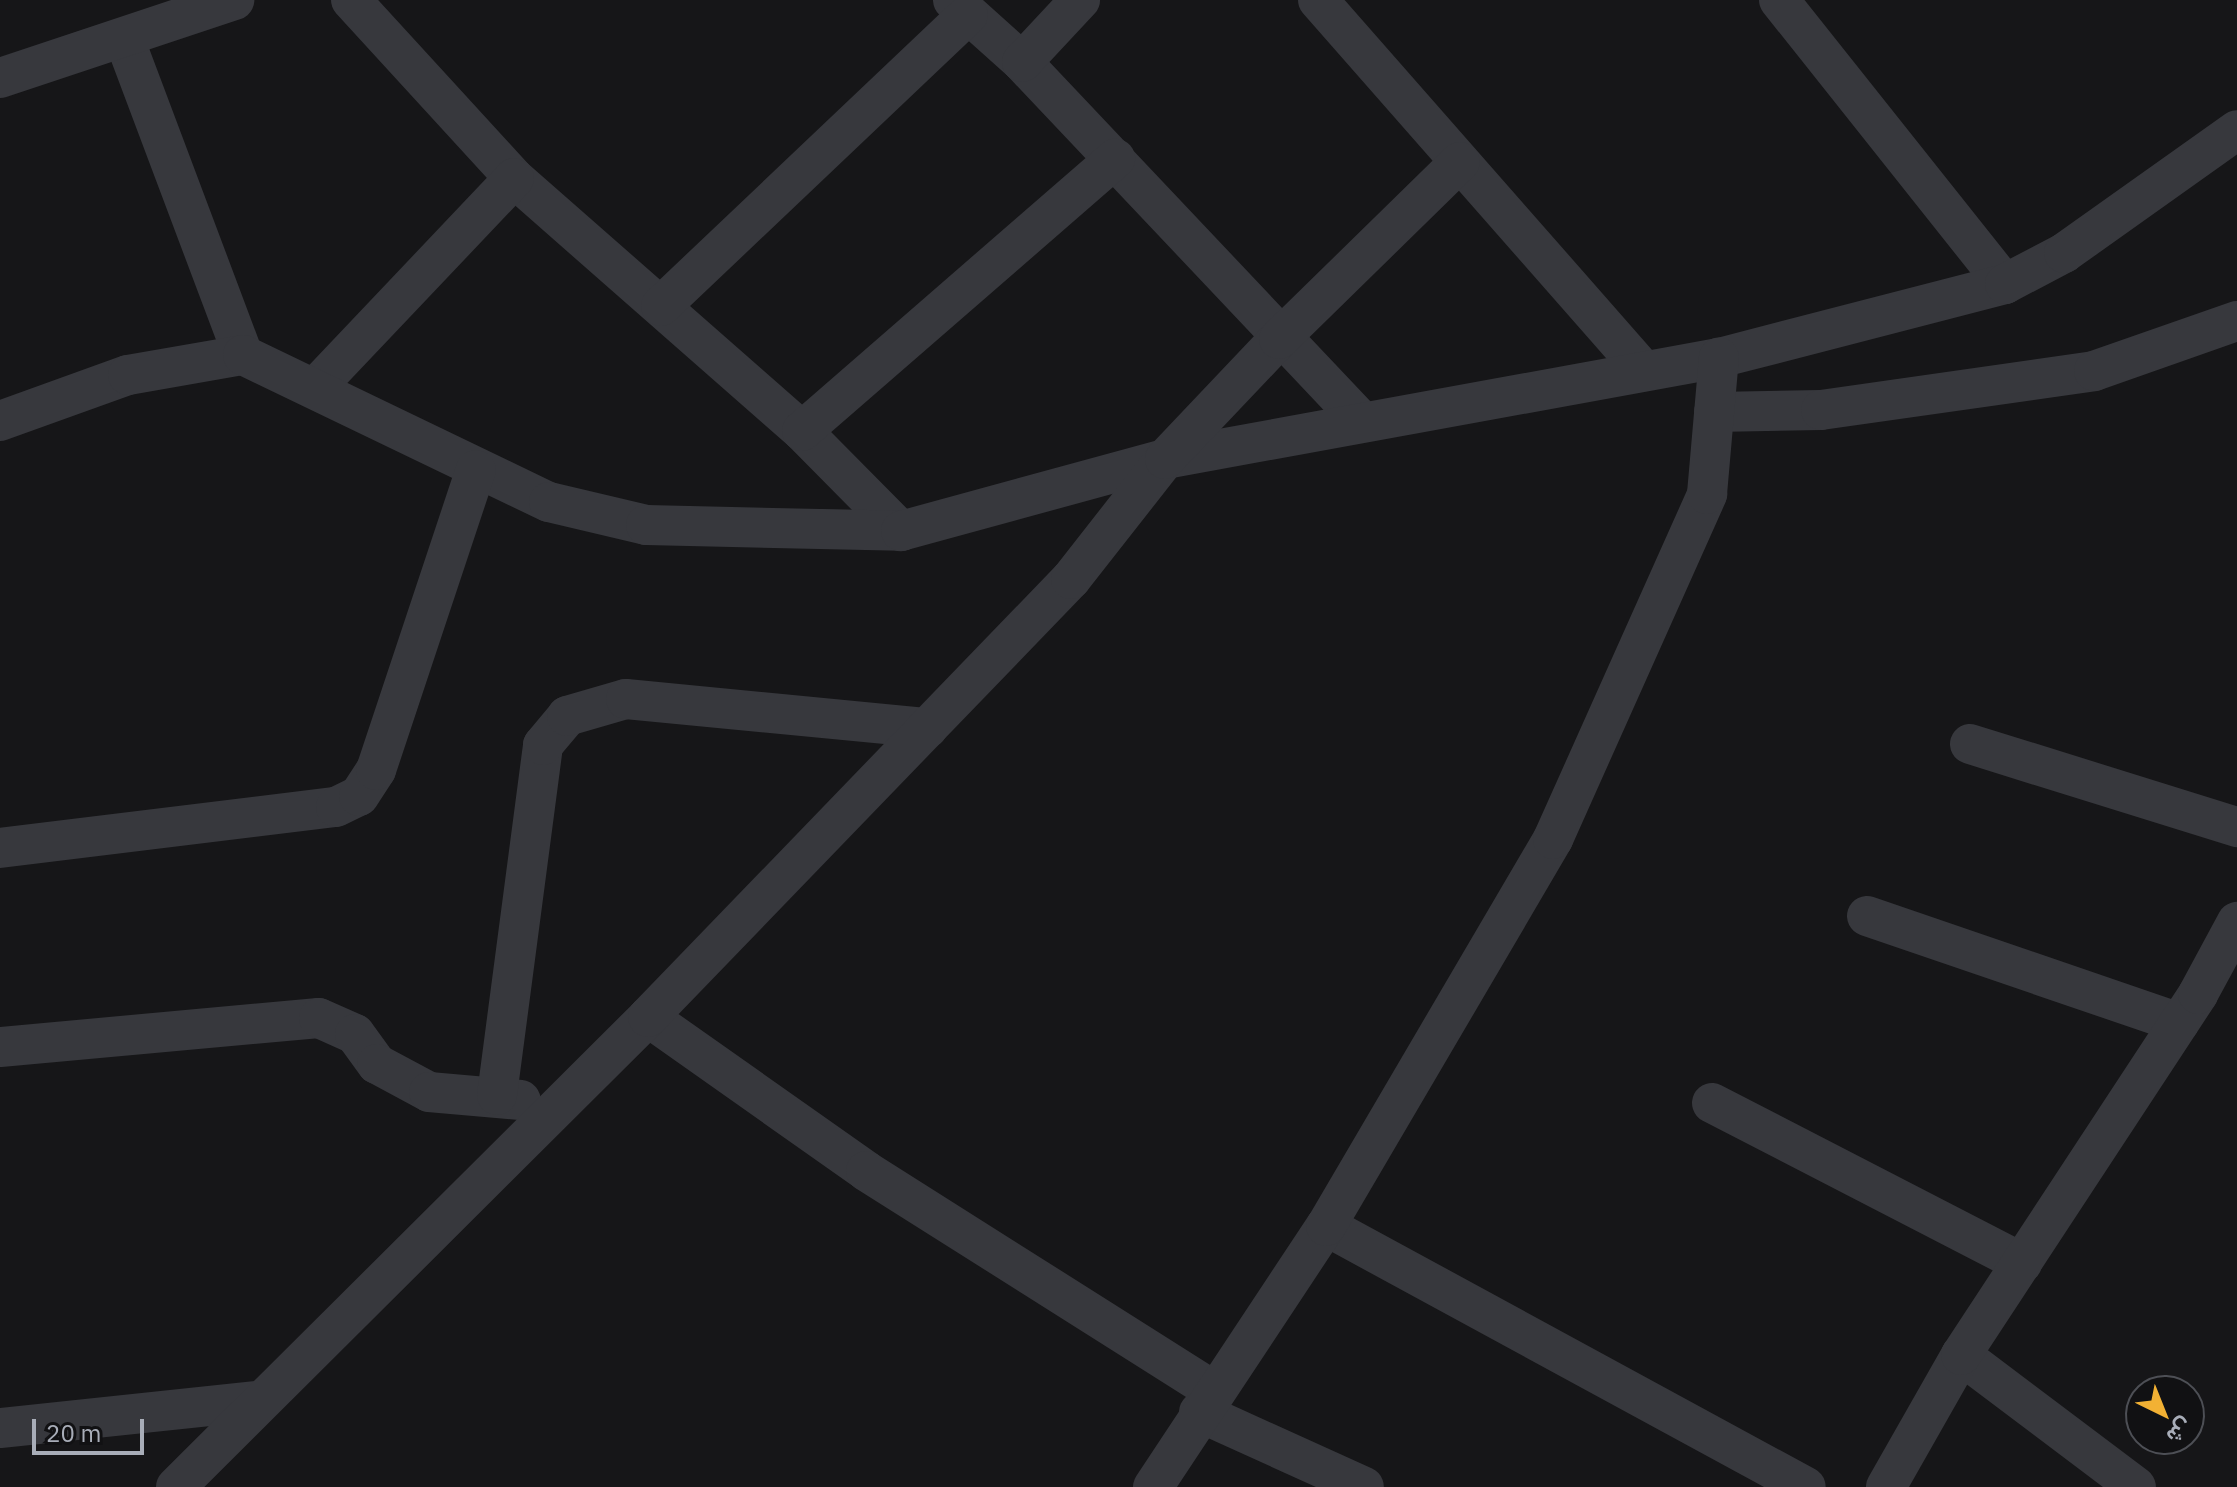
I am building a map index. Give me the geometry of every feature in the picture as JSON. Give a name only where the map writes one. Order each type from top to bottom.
[{"type":"street","points":[[0,78],[125,41],[234,0]]},
{"type":"street","points":[[351,0],[514,178],[802,431],[901,531]]},
{"type":"street","points":[[1022,62],[1080,0]]},
{"type":"street","points":[[1318,0],[1641,368]]},
{"type":"street","points":[[1794,5],[2005,284]]},
{"type":"street","points":[[661,306],[960,7],[1022,62],[1279,339],[1360,420]]},
{"type":"street","points":[[125,41],[243,355]]},
{"type":"street","points":[[0,421],[140,371],[243,355],[476,470],[549,502],[646,525],[901,531],[1165,459],[1641,368],[1719,358],[2005,284],[2064,253],[2237,130]]},
{"type":"street","points":[[802,431],[1115,159]]},
{"type":"street","points":[[176,1487],[255,1401],[648,1017],[1071,579],[1165,459],[1279,339],[1460,162]]},
{"type":"street","points":[[315,388],[514,178]]},
{"type":"street","points":[[1714,412],[1821,410],[2094,371],[2237,321]]},
{"type":"street","points":[[1153,1487],[1206,1401],[1326,1226],[1553,839],[1707,494],[1719,358]]},
{"type":"street","points":[[0,848],[336,807],[359,796],[376,770],[476,470]]},
{"type":"street","points":[[497,1095],[543,745],[567,716],[626,699],[928,728]]},
{"type":"street","points":[[1970,744],[2237,827]]},
{"type":"street","points":[[1867,916],[2179,1023]]},
{"type":"street","points":[[1886,1487],[1961,1355],[2179,1023],[2237,922]]},
{"type":"street","points":[[648,1017],[866,1171],[1206,1401],[1364,1487]]},
{"type":"street","points":[[0,1047],[319,1018],[355,1034],[377,1064],[429,1092],[497,1095],[556,1107]]},
{"type":"street","points":[[1712,1103],[2022,1263]]},
{"type":"street","points":[[1326,1226],[1806,1487]]},
{"type":"street","points":[[1961,1355],[2136,1487]]},
{"type":"street","points":[[0,1428],[255,1401]]}]
